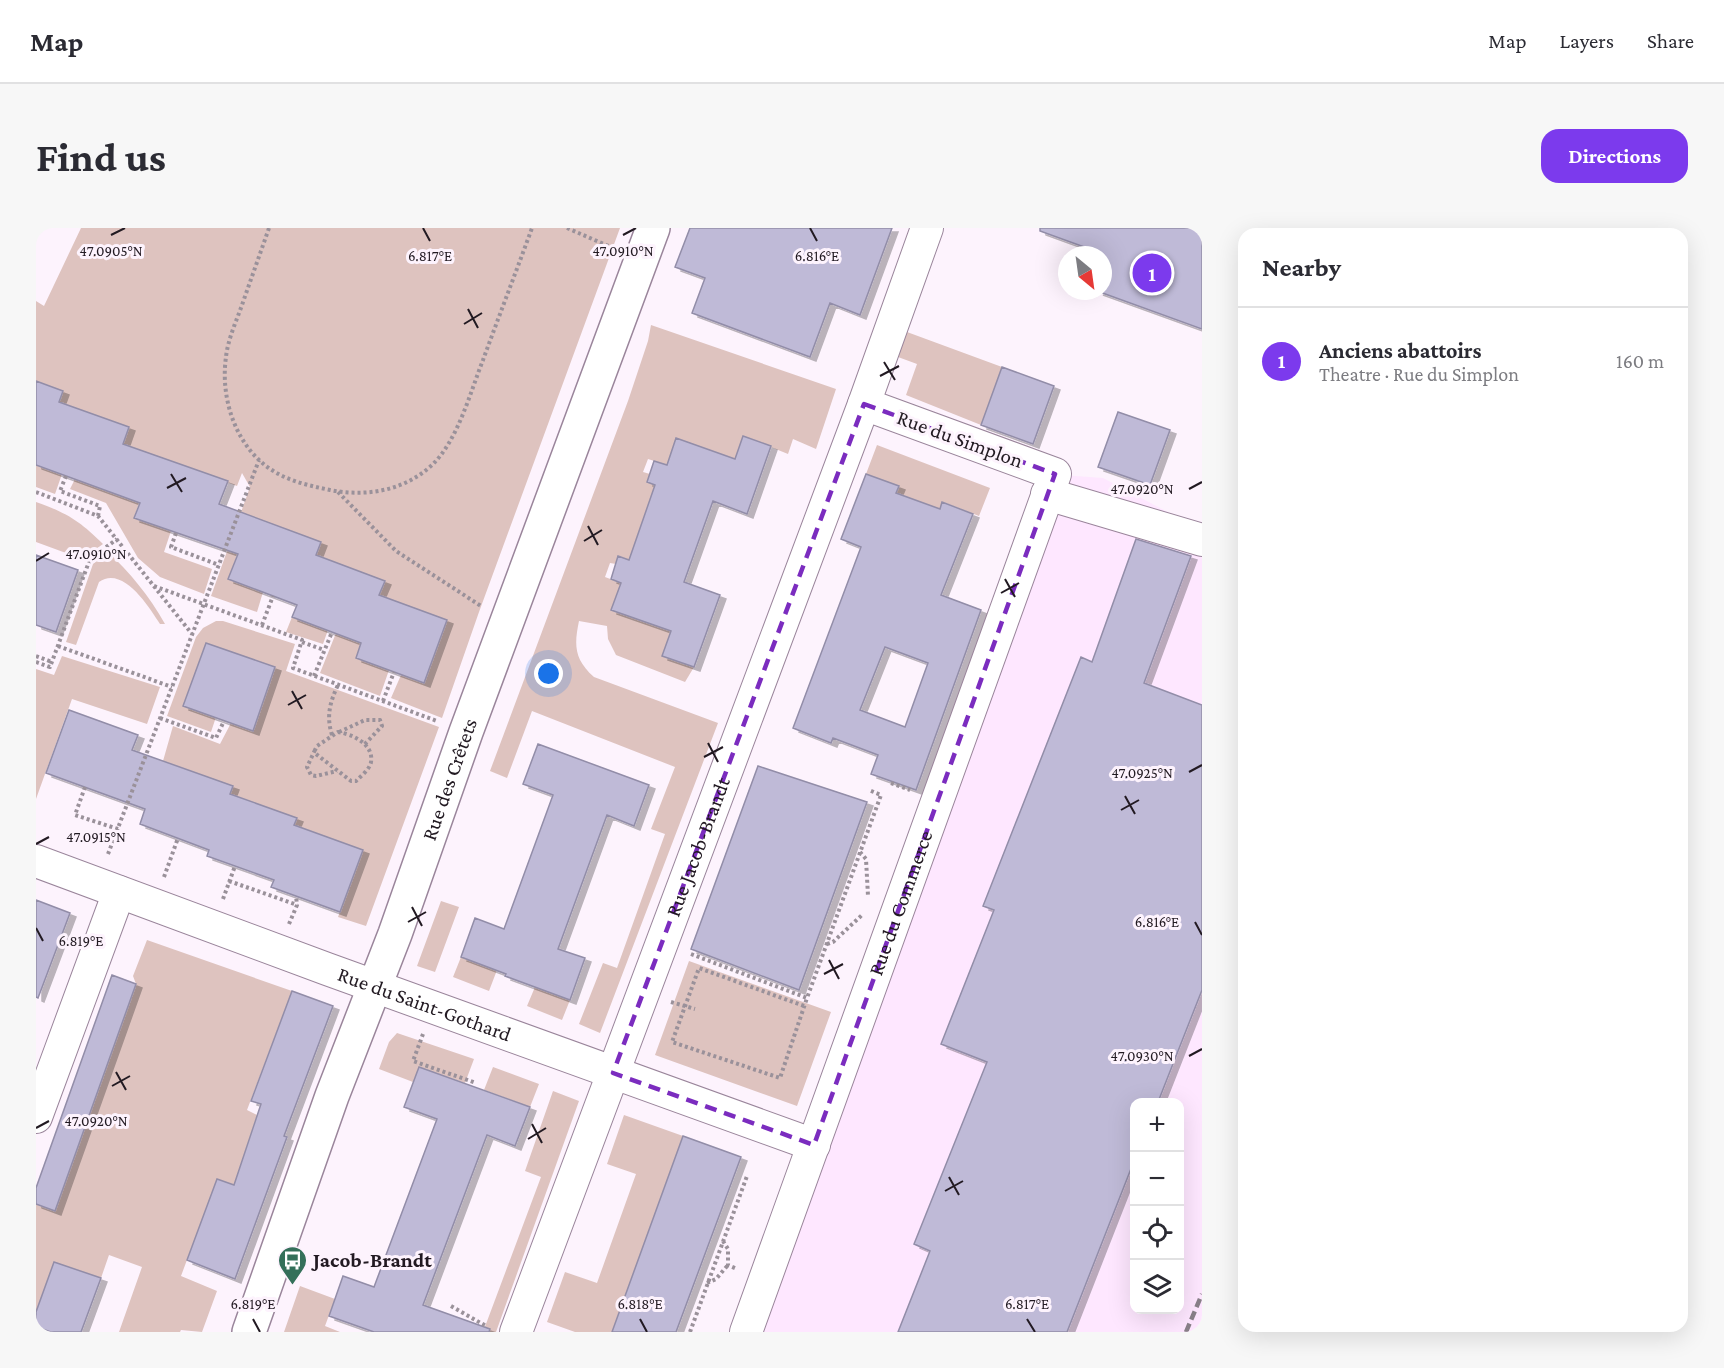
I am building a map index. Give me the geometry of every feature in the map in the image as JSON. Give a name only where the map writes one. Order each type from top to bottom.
[{"type":"main road","name":"Rue des Crêtets","points":[[249,1332],[332,1096],[653,228]]},
{"type":"street","name":"Rue Jacob-Brandt","points":[[516,1332],[864,404],[927,228]]},
{"type":"street","name":"Rue du Simplon","points":[[864,404],[1051,484],[1202,540]]},
{"type":"street","name":"Rue du Commerce","points":[[746,1332],[1051,484]]},
{"type":"street","name":"Rue du Saint-Gothard","points":[[36,861],[814,1145]]},
{"type":"street","points":[[36,1117],[108,888]]},
{"type":"path","points":[[269,228],[231,334],[226,357],[225,380],[231,415],[238,432],[259,460],[288,478],[311,486],[353,493],[388,490],[417,476],[432,465],[450,441],[464,410],[532,228]]},
{"type":"path","points":[[567,228],[611,246],[615,251]]},
{"type":"path","points":[[108,888],[118,829],[259,460]]},
{"type":"path","points":[[66,476],[60,491],[100,506],[98,516]]},
{"type":"path","points":[[337,491],[396,551],[507,622]]},
{"type":"path","points":[[36,492],[98,516],[192,634]]},
{"type":"path","points":[[176,533],[171,547],[219,565]]},
{"type":"path","points":[[36,662],[50,667],[90,559],[117,538]]},
{"type":"path","points":[[154,586],[324,650]]},
{"type":"path","points":[[262,625],[273,596]]},
{"type":"path","points":[[314,676],[332,632]]},
{"type":"path","points":[[302,642],[293,668],[466,732]]},
{"type":"path","points":[[58,646],[172,687]]},
{"type":"path","points":[[36,656],[52,662]]},
{"type":"path","points":[[383,701],[394,672]]},
{"type":"path","points":[[332,735],[328,723],[329,709],[338,685]]},
{"type":"path","points":[[160,718],[216,738],[224,721]]},
{"type":"path","points":[[338,771],[315,776],[310,775],[307,767],[315,750],[332,735],[365,720],[376,718],[380,720],[381,730],[364,745]]},
{"type":"path","points":[[315,750],[316,754],[354,782],[362,775],[371,761],[369,752],[354,736],[338,732]]},
{"type":"path","points":[[891,783],[914,792]]},
{"type":"path","points":[[85,787],[75,815],[118,829]]},
{"type":"path","points":[[804,1006],[699,968],[672,1042],[780,1078],[881,795],[869,790]]},
{"type":"path","points":[[161,885],[178,838]]},
{"type":"path","points":[[860,852],[866,859],[869,899]]},
{"type":"path","points":[[220,905],[235,866]]},
{"type":"path","points":[[229,881],[297,905]]},
{"type":"path","points":[[288,929],[297,905],[296,896]]},
{"type":"path","points":[[826,944],[833,942],[869,909]]},
{"type":"path","points":[[682,951],[807,998]]},
{"type":"path","points":[[673,1002],[695,1009]]},
{"type":"path","points":[[423,1033],[413,1061],[476,1083]]},
{"type":"path","points":[[690,1332],[747,1176]]},
{"type":"path","points":[[707,1283],[716,1279],[728,1265],[728,1249],[723,1241]]},
{"type":"path","points":[[728,1265],[744,1271]]},
{"type":"path","points":[[451,1306],[486,1326]]},
{"type":"highlighted area","points":[[864,404],[1055,474],[814,1145],[613,1073]]},
{"type":"shaded area","points":[[81,228],[620,228],[442,718],[391,698],[401,675],[424,683],[379,595],[384,581],[316,555],[252,516],[228,579],[263,592],[257,612],[211,596],[250,487],[242,473],[237,486],[157,456],[134,517],[171,531],[164,552],[212,569],[204,594],[160,577],[138,558],[106,503],[70,489],[75,479],[106,490],[129,428],[59,402],[63,391],[36,381],[36,301],[44,306]]},
{"type":"shaded area","points":[[651,325],[836,389],[816,449],[793,439],[788,454],[743,436],[735,459],[676,438],[667,465],[648,459],[643,472],[650,474],[647,482],[664,489],[650,499],[634,546],[637,563],[619,556],[616,564],[610,563],[605,577],[621,583],[612,609],[675,632],[668,639],[662,656],[694,667],[685,682],[616,655],[608,639],[607,626],[579,621],[576,637],[577,651],[579,658],[594,677],[718,723],[600,1033],[579,1024],[603,963],[617,968],[665,834],[651,829],[675,767],[532,711],[507,778],[490,771],[628,401]]},
{"type":"shaded area","points":[[907,332],[1002,367],[981,425],[906,395],[917,364],[898,357]]},
{"type":"shaded area","points":[[877,445],[990,488],[979,516],[943,502],[940,509],[896,493],[899,486],[866,474]]},
{"type":"shaded area","points":[[36,449],[41,451],[37,465],[62,474],[55,494],[36,487]]},
{"type":"shaded area","points":[[1062,475],[1103,478],[1202,530],[1202,1332],[756,1332]]},
{"type":"shaded area","points":[[36,502],[72,518],[103,544],[85,560],[36,542]]},
{"type":"shaded area","points":[[107,551],[139,585],[165,624],[160,624],[142,599],[126,583],[108,578],[99,582],[76,645],[66,642],[93,564]]},
{"type":"shaded area","points":[[292,617],[328,630],[323,644],[286,632]]},
{"type":"shaded area","points":[[216,621],[223,621],[295,644],[286,671],[439,727],[366,926],[338,917],[363,850],[294,825],[297,818],[230,794],[232,786],[163,761],[173,726],[220,744],[231,723],[253,730],[275,668],[206,643],[183,706],[216,717],[211,732],[167,716],[196,637],[203,628]]},
{"type":"shaded area","points":[[336,633],[361,643],[356,658],[389,670],[380,696],[320,673]]},
{"type":"shaded area","points":[[62,656],[160,687],[147,724],[72,699],[36,799],[36,669],[54,675]]},
{"type":"shaded area","points":[[441,901],[459,907],[435,972],[417,966]]},
{"type":"shaded area","points":[[147,940],[292,991],[247,1110],[257,1115],[243,1159],[266,1167],[258,1194],[217,1179],[181,1276],[217,1291],[202,1332],[181,1330],[180,1332],[119,1332],[142,1267],[109,1255],[101,1278],[54,1262],[36,1312],[36,1204],[55,1211],[136,984],[133,976]]},
{"type":"shaded area","points":[[461,957],[497,970],[489,991],[453,977]]},
{"type":"shaded area","points":[[689,961],[831,1012],[797,1106],[655,1055]]},
{"type":"shaded area","points":[[535,987],[570,1000],[562,1020],[527,1006]]},
{"type":"shaded area","points":[[397,1033],[474,1059],[465,1083],[419,1067],[413,1082],[379,1069],[389,1042]]},
{"type":"shaded area","points":[[493,1067],[539,1084],[530,1107],[484,1090]]},
{"type":"shaded area","points":[[553,1091],[579,1101],[496,1332],[483,1332],[541,1177],[525,1171]]},
{"type":"shaded area","points":[[624,1115],[683,1136],[612,1332],[575,1332],[547,1322],[565,1272],[597,1283],[636,1174],[607,1164]]},
{"type":"shaded area","points":[[300,1286],[335,1299],[325,1326],[340,1332],[284,1332]]},
{"type":"building","points":[[690,228],[892,228],[860,315],[830,303],[810,357],[692,313],[705,278],[675,267]]},
{"type":"building","points":[[1040,228],[1202,228],[1202,329],[1112,296],[1112,246],[1081,246],[1040,231]]},
{"type":"building","points":[[1002,367],[1054,386],[1033,444],[981,425]]},
{"type":"building","points":[[36,381],[63,391],[59,402],[129,427],[123,444],[228,481],[219,504],[321,542],[316,555],[385,581],[379,595],[447,620],[424,683],[356,658],[361,643],[292,617],[297,605],[228,579],[238,554],[134,518],[140,503],[36,465]]},
{"type":"building","points":[[1118,412],[1170,430],[1150,485],[1098,467]]},
{"type":"building","points":[[743,436],[771,446],[747,514],[713,501],[684,582],[720,595],[694,667],[662,656],[671,631],[611,610],[621,583],[611,579],[618,556],[629,560],[655,485],[647,482],[654,461],[667,465],[676,438],[735,459]]},
{"type":"building","points":[[866,474],[899,486],[896,493],[940,509],[942,502],[973,514],[941,595],[981,610],[916,790],[871,774],[878,755],[833,738],[831,743],[793,728],[861,547],[841,539]],"holes":[[[885,647],[928,663],[905,727],[860,710]]]},
{"type":"building","points":[[1136,539],[1191,556],[1144,683],[1202,705],[1202,990],[1160,1098],[1130,1098],[1130,1171],[1067,1332],[898,1332],[930,1251],[914,1244],[987,1062],[941,1044],[994,910],[983,906],[1081,657],[1092,662]]},
{"type":"building","points":[[36,555],[78,570],[56,632],[36,625]]},
{"type":"building","points":[[206,643],[275,667],[253,731],[183,706]]},
{"type":"building","points":[[69,710],[138,735],[132,750],[233,786],[230,794],[297,818],[294,825],[363,850],[340,912],[271,887],[274,880],[207,856],[209,850],[140,824],[145,809],[46,773]]},
{"type":"building","points":[[538,744],[649,785],[634,826],[607,815],[558,949],[585,958],[570,1000],[461,957],[475,918],[504,929],[553,795],[523,784]]},
{"type":"building","points":[[758,766],[867,802],[799,990],[691,949]]},
{"type":"building","points":[[36,900],[70,913],[38,998],[36,997]]},
{"type":"building","points":[[112,975],[136,984],[55,1211],[36,1204],[36,1188]]},
{"type":"building","points":[[292,991],[333,1006],[284,1136],[287,1137],[235,1279],[187,1260],[217,1179],[234,1185],[261,1104],[251,1101]]},
{"type":"building","points":[[419,1067],[530,1107],[515,1146],[487,1135],[423,1305],[490,1329],[489,1332],[374,1332],[329,1316],[343,1276],[374,1287],[437,1119],[404,1107]]},
{"type":"building","points":[[683,1136],[741,1157],[676,1332],[612,1332]]},
{"type":"building","points":[[54,1262],[101,1278],[81,1332],[51,1332],[36,1327],[36,1312]]},
{"type":"railway","points":[[1186,1332],[1202,1294]]},
{"type":"place","name":"Anciens abattoirs","points":[[1152,273]]},
{"type":"place","name":"Jacob-Brandt","points":[[292,1286]]}]
